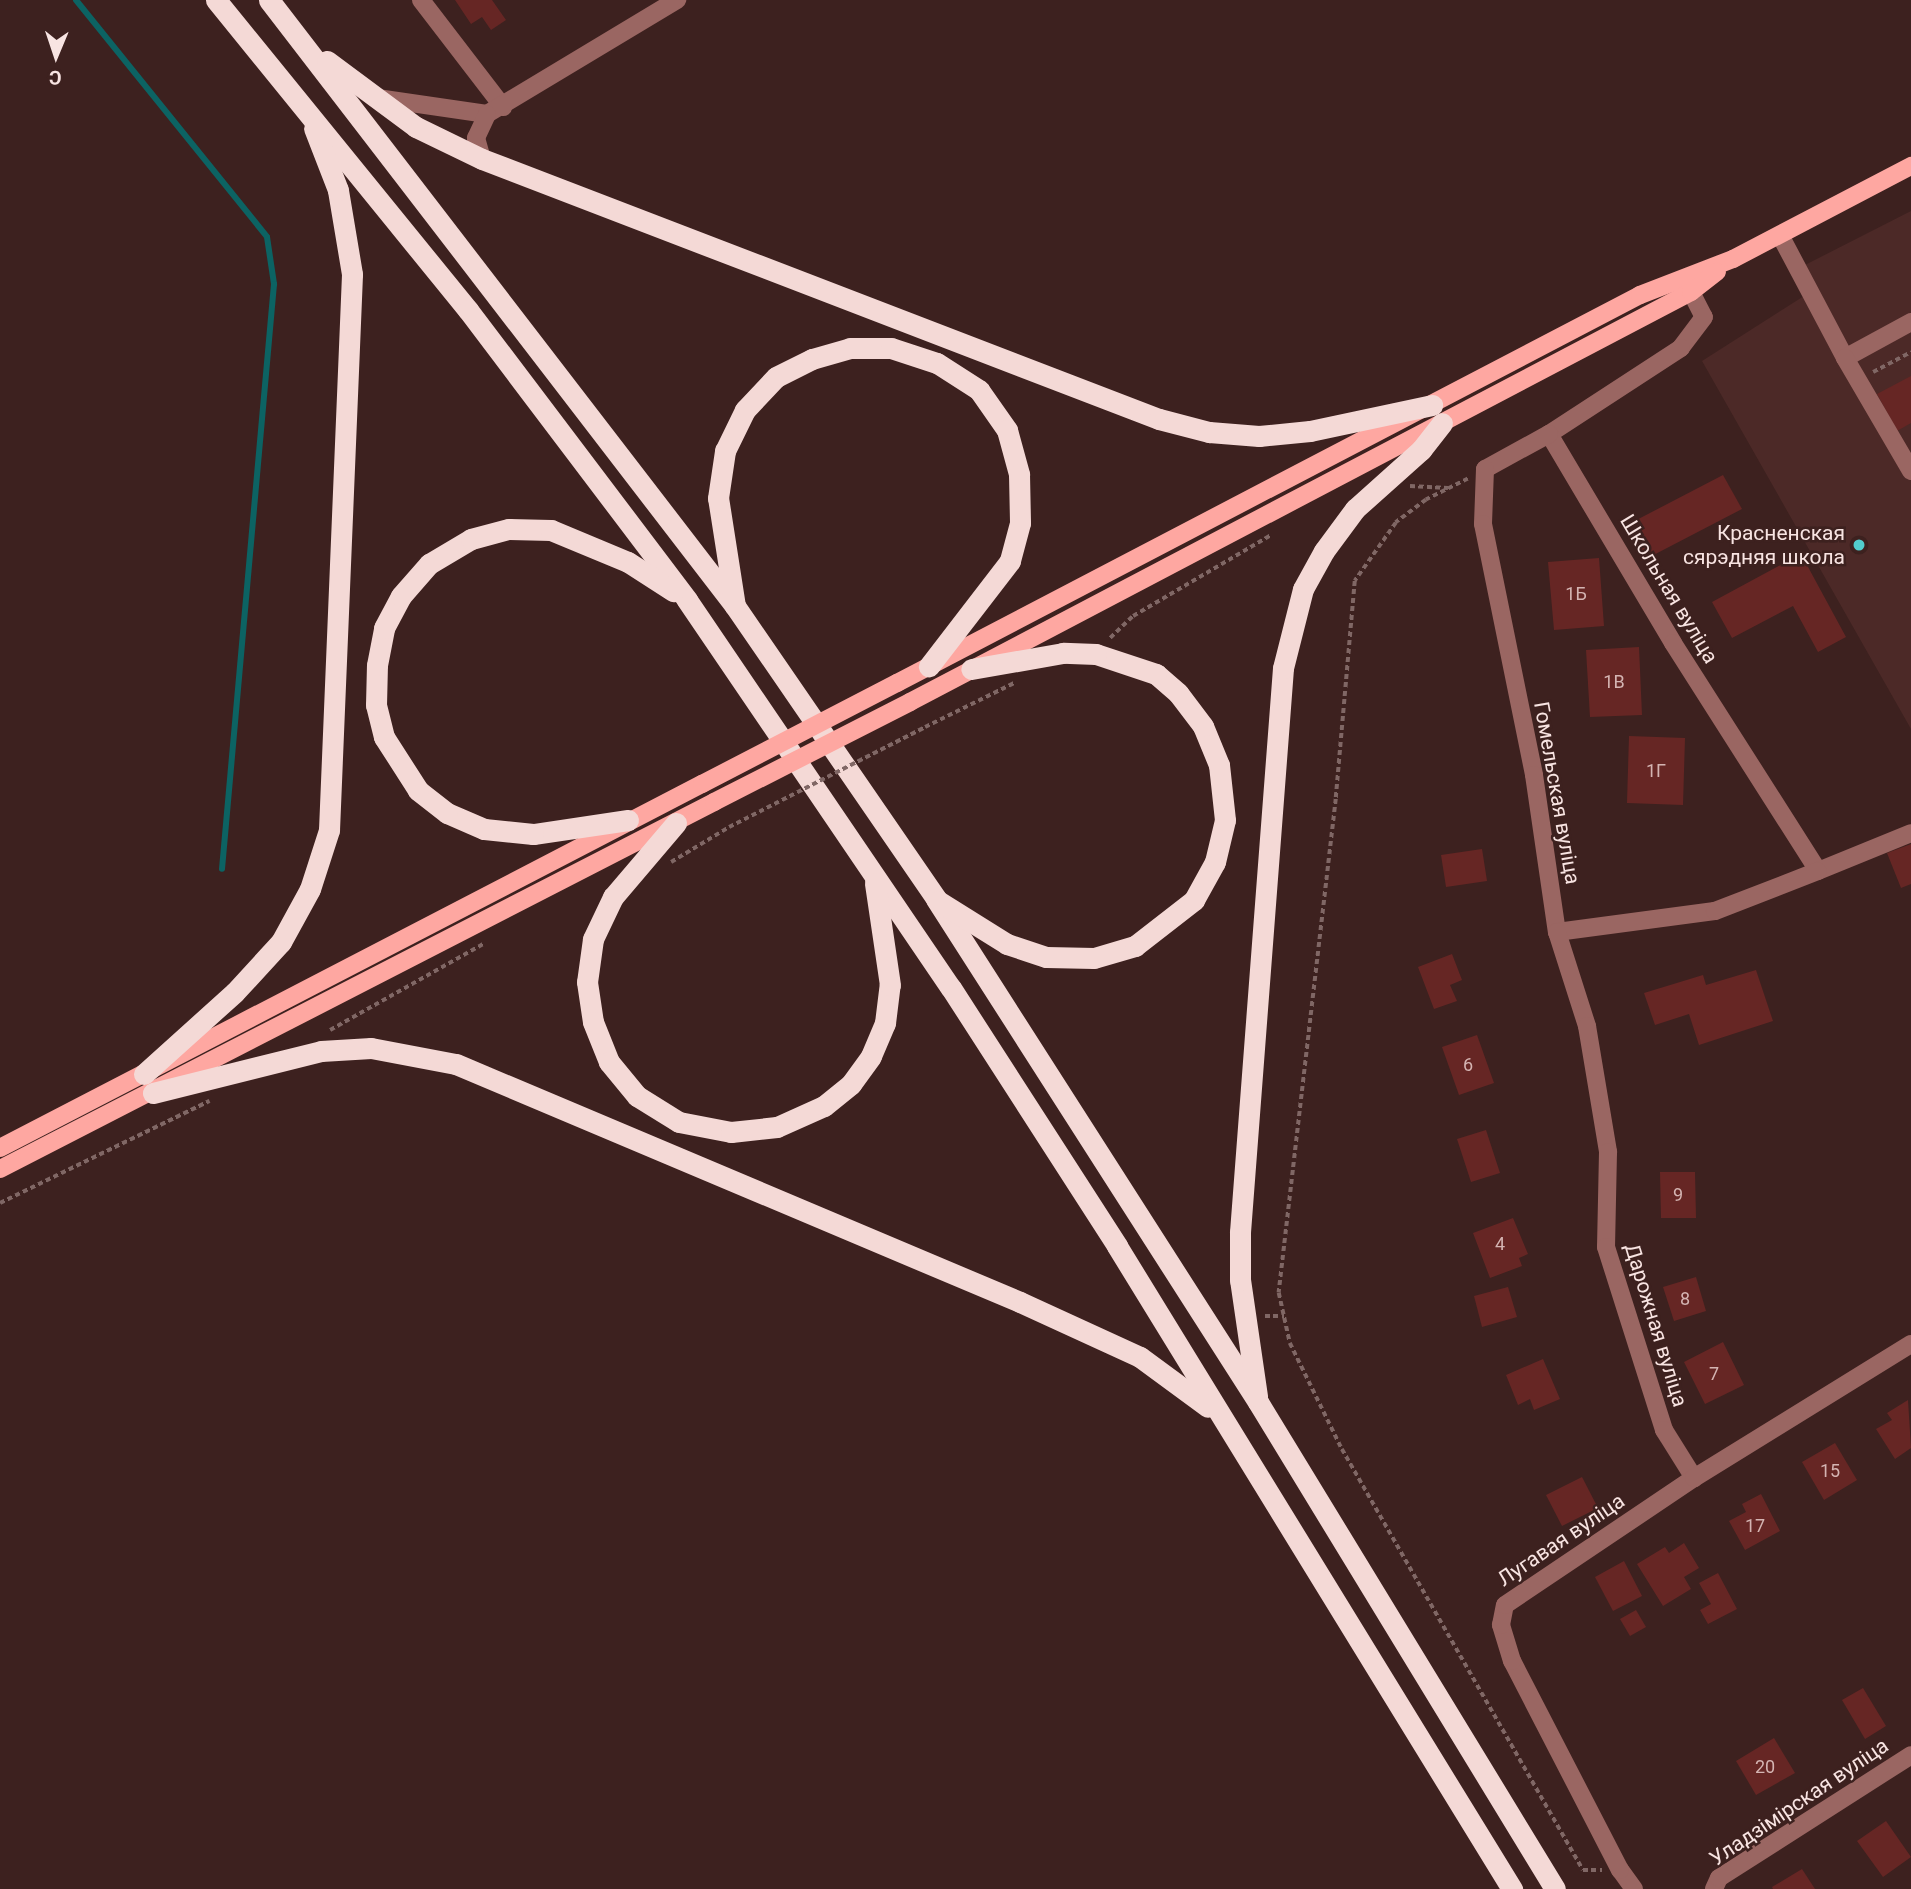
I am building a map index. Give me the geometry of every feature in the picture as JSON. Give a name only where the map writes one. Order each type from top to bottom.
[{"type":"highway","points":[[216,0],[468,310],[687,600],[872,870],[1118,1246],[1512,1889]]},
{"type":"highway","points":[[269,0],[309,48],[576,405],[735,606],[936,899],[1258,1402],[1555,1889]]},
{"type":"highway","points":[[309,48],[416,127],[482,159],[1159,419],[1209,432],[1259,436],[1310,432],[1437,414]]},
{"type":"highway","points":[[148,1083],[281,942],[310,889],[329,830],[352,274],[338,190],[307,110]]},
{"type":"highway","points":[[735,606],[718,498],[725,451],[745,410],[776,377],[812,359],[850,348],[891,348],[937,363],[979,390],[1007,430],[1019,474],[1020,523],[1010,561],[929,666]]},
{"type":"highway","points":[[1258,1402],[1240,1280],[1240,1233],[1283,668],[1303,589],[1324,551],[1354,509],[1421,450],[1437,414]]},
{"type":"highway","points":[[628,820],[533,834],[484,829],[447,813],[418,790],[384,737],[376,705],[377,665],[384,628],[401,596],[429,564],[471,539],[509,528],[551,530],[628,562],[687,600]]},
{"type":"highway","points":[[936,899],[1007,944],[1046,957],[1094,958],[1135,946],[1194,900],[1215,862],[1225,820],[1219,765],[1203,726],[1178,692],[1156,674],[1096,654],[1063,653],[971,669]]},
{"type":"highway","points":[[676,823],[612,897],[593,939],[587,982],[593,1022],[609,1062],[638,1096],[679,1122],[731,1132],[777,1127],[824,1106],[851,1084],[872,1056],[885,1023],[890,985],[885,928],[872,870]]},
{"type":"highway","points":[[148,1083],[321,1051],[372,1048],[456,1065],[1020,1302],[1140,1357],[1186,1388],[1223,1420]]},
{"type":"main road","points":[[0,1148],[148,1083],[676,823],[910,702],[1437,414],[1640,295],[1733,259],[1911,166]]},
{"type":"main road","points":[[0,1169],[148,1083],[628,820],[929,666],[1437,414],[1691,292],[1733,259]]},
{"type":"street","points":[[421,0],[495,110]]},
{"type":"street","points":[[482,159],[476,138],[495,110],[535,81],[677,0]]},
{"type":"street","points":[[373,97],[495,110]]},
{"type":"street","points":[[1780,235],[1857,380],[1911,471]]},
{"type":"street","points":[[1485,469],[1549,434],[1681,348],[1704,317],[1691,292]]},
{"type":"street","points":[[1845,358],[1911,322]]},
{"type":"street","name":"Школьная вуліца","points":[[1549,434],[1673,643],[1818,871]]},
{"type":"street","name":"Гомельская вуліца","points":[[1485,469],[1483,524],[1534,775],[1557,932]]},
{"type":"street","points":[[1557,932],[1715,911],[1911,833]]},
{"type":"street","name":"Дарожная вуліца","points":[[1557,932],[1587,1026],[1608,1152],[1606,1248],[1664,1430],[1694,1478]]},
{"type":"street","name":"Лугавая вуліца","points":[[1634,1889],[1620,1870],[1513,1661],[1501,1625],[1505,1605],[1694,1478],[1911,1344]]},
{"type":"street","name":"Уладзімірская вуліца","points":[[1714,1889],[1719,1878],[1911,1755]]},
{"type":"path","points":[[1857,380],[1911,352]]},
{"type":"path","points":[[1485,469],[1426,500],[1396,523],[1355,581],[1331,841],[1279,1293],[1290,1343],[1311,1390],[1583,1870]]},
{"type":"path","points":[[1406,486],[1452,488]]},
{"type":"path","points":[[1104,644],[1133,616],[1276,533]]},
{"type":"path","points":[[665,866],[729,827],[1024,678]]},
{"type":"path","points":[[321,1036],[489,941]]},
{"type":"path","points":[[0,1203],[215,1098]]},
{"type":"shaded area","name":"Красненская сярэдняя школа","points":[[1911,211],[1911,729],[1702,361],[1815,289],[1803,266]]},
{"type":"building","points":[[455,0],[492,0],[506,20],[491,30],[482,17],[471,24]]},
{"type":"building","points":[[1911,376],[1911,423],[1897,431],[1877,394]]},
{"type":"building","points":[[1723,475],[1742,509],[1642,561],[1623,527]]},
{"type":"building","points":[[1801,554],[1846,637],[1818,652],[1793,606],[1732,638],[1712,602]]},
{"type":"building","points":[[1599,558],[1604,626],[1554,630],[1548,562]]},
{"type":"building","points":[[1639,647],[1642,715],[1590,717],[1586,650]]},
{"type":"building","points":[[1629,736],[1685,738],[1683,805],[1627,803]]},
{"type":"building","points":[[1911,844],[1911,884],[1901,888],[1887,853]]},
{"type":"building","points":[[1482,849],[1487,881],[1446,887],[1441,855]]},
{"type":"building","points":[[1452,954],[1462,980],[1450,985],[1457,1001],[1434,1009],[1418,967]]},
{"type":"building","points":[[1756,970],[1773,1021],[1699,1045],[1689,1014],[1655,1025],[1644,993],[1703,975],[1706,985]]},
{"type":"building","points":[[1477,1035],[1494,1083],[1459,1095],[1442,1047]]},
{"type":"building","points":[[1486,1130],[1500,1173],[1471,1182],[1457,1139]]},
{"type":"building","points":[[1660,1172],[1695,1172],[1696,1218],[1661,1218]]},
{"type":"building","points":[[1513,1218],[1528,1254],[1519,1258],[1522,1266],[1490,1278],[1473,1233]]},
{"type":"building","points":[[1696,1277],[1706,1311],[1674,1321],[1663,1287]]},
{"type":"building","points":[[1508,1287],[1517,1317],[1482,1327],[1474,1296]]},
{"type":"building","points":[[1723,1342],[1744,1385],[1705,1404],[1684,1362]]},
{"type":"building","points":[[1543,1359],[1560,1399],[1534,1410],[1530,1399],[1518,1405],[1506,1375]]},
{"type":"building","points":[[1908,1400],[1911,1448],[1895,1459],[1876,1429],[1892,1420],[1887,1413]]},
{"type":"building","points":[[1835,1443],[1857,1480],[1824,1500],[1802,1462]]},
{"type":"building","points":[[1582,1477],[1598,1508],[1562,1526],[1546,1495]]},
{"type":"building","points":[[1761,1494],[1780,1531],[1745,1550],[1729,1521],[1746,1512],[1742,1504]]},
{"type":"building","points":[[1684,1543],[1699,1568],[1684,1577],[1691,1589],[1663,1606],[1637,1564],[1665,1547],[1669,1553]]},
{"type":"building","points":[[1624,1561],[1642,1596],[1613,1611],[1595,1577]]},
{"type":"building","points":[[1718,1573],[1737,1609],[1708,1624],[1700,1610],[1711,1604],[1699,1583]]},
{"type":"building","points":[[1636,1610],[1646,1627],[1630,1636],[1620,1619]]},
{"type":"building","points":[[1863,1688],[1886,1726],[1865,1739],[1842,1700]]},
{"type":"building","points":[[1774,1738],[1795,1773],[1756,1795],[1736,1761]]},
{"type":"building","points":[[1886,1821],[1911,1857],[1883,1877],[1857,1841]]},
{"type":"building","points":[[1802,1869],[1815,1889],[1773,1889],[1772,1887]]},
{"type":"waterway","points":[[76,0],[267,237],[274,284],[222,869]]},
{"type":"place","name":"Красненская сярэдняя школа","points":[[1859,545]]}]
